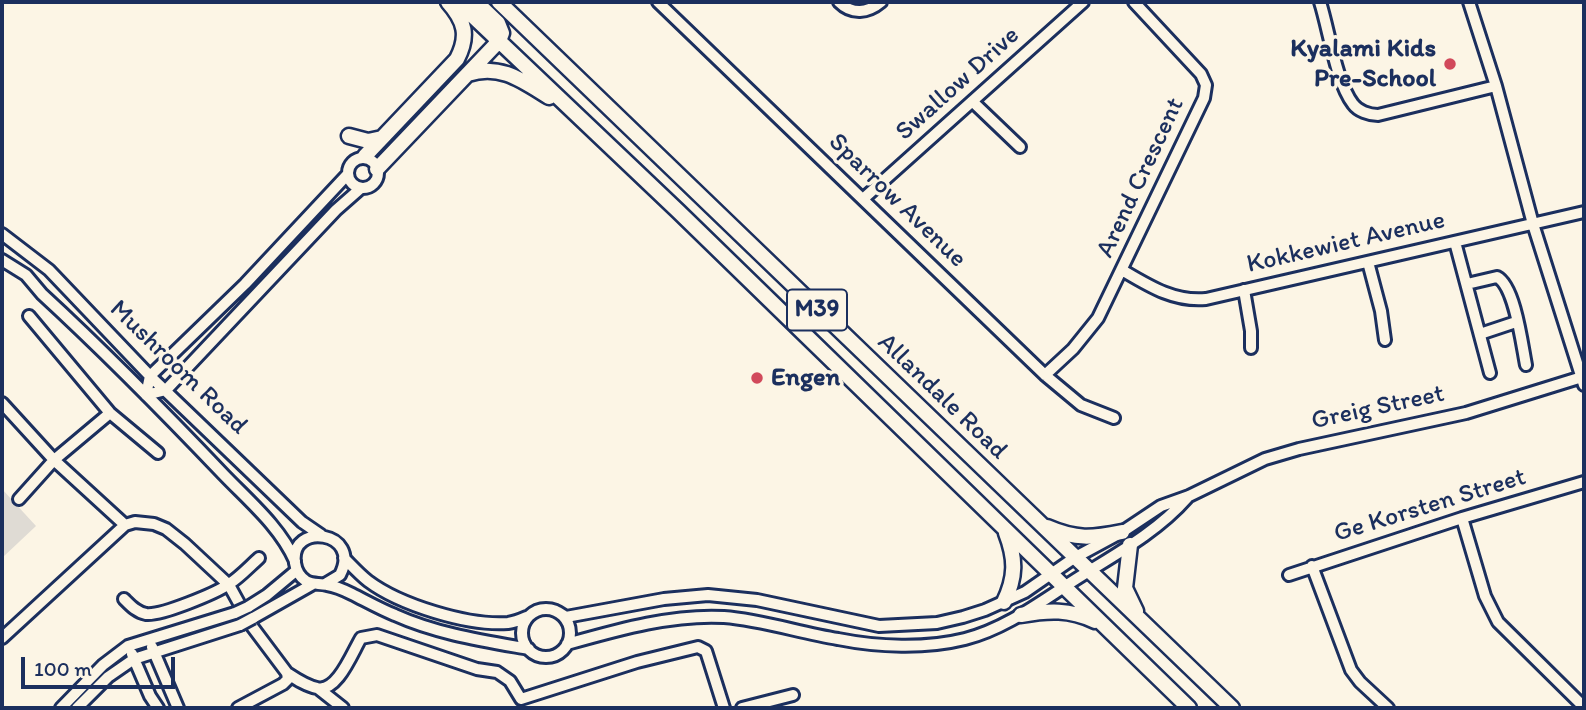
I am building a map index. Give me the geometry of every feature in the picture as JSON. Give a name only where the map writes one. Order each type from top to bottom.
[{"type":"main road","points":[[365,156],[446,72],[463,48],[466,34],[463,22],[448,2]]},
{"type":"main road","name":"Allandale Road","points":[[458,2],[1189,708]]},
{"type":"main road","points":[[377,169],[499,41],[502,33],[498,23],[476,2]]},
{"type":"main road","name":"Allandale Road","points":[[499,2],[1232,708]]},
{"type":"main road","points":[[466,75],[485,70],[518,77],[579,117]]},
{"type":"main road","points":[[349,136],[368,141],[382,138]]},
{"type":"main road","points":[[1037,522],[1067,536],[1089,538],[1122,532]]},
{"type":"main road","points":[[1004,528],[1013,554],[1014,572],[1004,602]]},
{"type":"main road","points":[[1130,545],[1125,588],[1137,616]]},
{"type":"main road","points":[[1021,615],[1049,610],[1065,611],[1105,626]]},
{"type":"street","name":"Sparrow Avenue","points":[[658,2],[1045,375],[1081,405],[1114,418]]},
{"type":"street","points":[[839,2],[849,10],[861,11],[881,2]]},
{"type":"street","name":"Swallow Drive","points":[[863,199],[1083,2]]},
{"type":"street","name":"Arend Crescent","points":[[1045,375],[1090,330],[1202,104],[1206,85],[1200,75],[1134,2]]},
{"type":"street","points":[[1320,2],[1344,86],[1353,104],[1371,115],[1496,86]]},
{"type":"street","points":[[1469,2],[1496,86],[1533,224],[1583,381]]},
{"type":"street","points":[[973,102],[1020,147]]},
{"type":"street","points":[[365,156],[377,169],[374,183],[361,188],[335,210],[166,390],[146,394],[150,376],[245,284],[347,175],[353,161],[365,156]]},
{"type":"street","points":[[347,175],[352,184],[361,188]]},
{"type":"street","name":"Kokkewiet Avenue","points":[[1122,270],[1171,296],[1206,299],[1584,212]]},
{"type":"street","name":"Mushroom Road","points":[[2,234],[49,271],[150,376],[292,513],[321,535]]},
{"type":"street","points":[[1455,242],[1490,373]]},
{"type":"street","name":"Mushroom Road","points":[[2,260],[26,275],[42,294],[146,394],[267,520],[289,547],[296,566]]},
{"type":"street","points":[[1368,262],[1381,311],[1384,340]]},
{"type":"street","points":[[1467,284],[1500,278],[1510,292],[1526,365]]},
{"type":"street","points":[[1244,290],[1251,348]]},
{"type":"street","points":[[29,316],[110,413],[158,453]]},
{"type":"street","points":[[1480,334],[1516,321]]},
{"type":"street","name":"Greig Street","points":[[558,612],[566,617],[664,599],[708,595],[757,600],[879,626],[937,624],[1004,602],[1161,506],[1189,496],[1273,456],[1466,413],[1583,381]]},
{"type":"street","points":[[2,403],[54,460],[125,525]]},
{"type":"street","points":[[19,499],[54,460],[110,413]]},
{"type":"street","name":"Ge Korsten Street","points":[[1289,575],[1462,518],[1584,482]]},
{"type":"street","name":"Greig Street","points":[[567,644],[641,626],[721,617],[767,623],[839,640],[905,646],[965,639],[1021,615],[1171,516],[1189,496]]},
{"type":"street","points":[[1462,518],[1485,596],[1498,622],[1584,706]]},
{"type":"street","points":[[2,638],[125,525],[135,522],[153,524],[166,529],[229,585],[251,625],[287,673],[319,689],[343,708]]},
{"type":"street","points":[[321,535],[337,542],[344,558],[370,582],[392,594],[436,611],[494,623],[512,623],[540,610],[558,612],[569,626],[567,644],[553,656],[540,656],[529,649],[471,639],[431,628],[395,616],[342,589],[313,584],[303,579],[296,566],[297,550],[304,541],[321,535]]},
{"type":"street","points":[[124,598],[135,610],[153,614],[181,606],[229,585],[259,558]]},
{"type":"street","points":[[325,584],[340,575],[344,558]]},
{"type":"street","points":[[61,708],[103,665],[128,646],[235,613],[267,596],[296,566]]},
{"type":"street","points":[[1312,566],[1351,670],[1388,708]]},
{"type":"street","points":[[77,708],[108,677],[134,659],[240,625],[313,584]]},
{"type":"street","points":[[529,616],[522,633],[529,649]]},
{"type":"street","points":[[319,689],[328,688],[336,681],[361,638],[371,635],[477,669],[497,672],[510,681],[523,703],[637,662],[698,647],[706,651],[724,708]]},
{"type":"street","points":[[149,638],[178,708]]},
{"type":"street","points":[[128,646],[158,708]]},
{"type":"street","points":[[238,708],[283,684],[288,678],[287,673]]},
{"type":"street","points":[[742,708],[793,695]]},
{"type":"shaded area","points":[[2,489],[36,526],[2,558]]},
{"type":"place","name":"Kyalami Kids Pre-School","points":[[1450,64]]},
{"type":"place","name":"Engen","points":[[757,378]]}]
